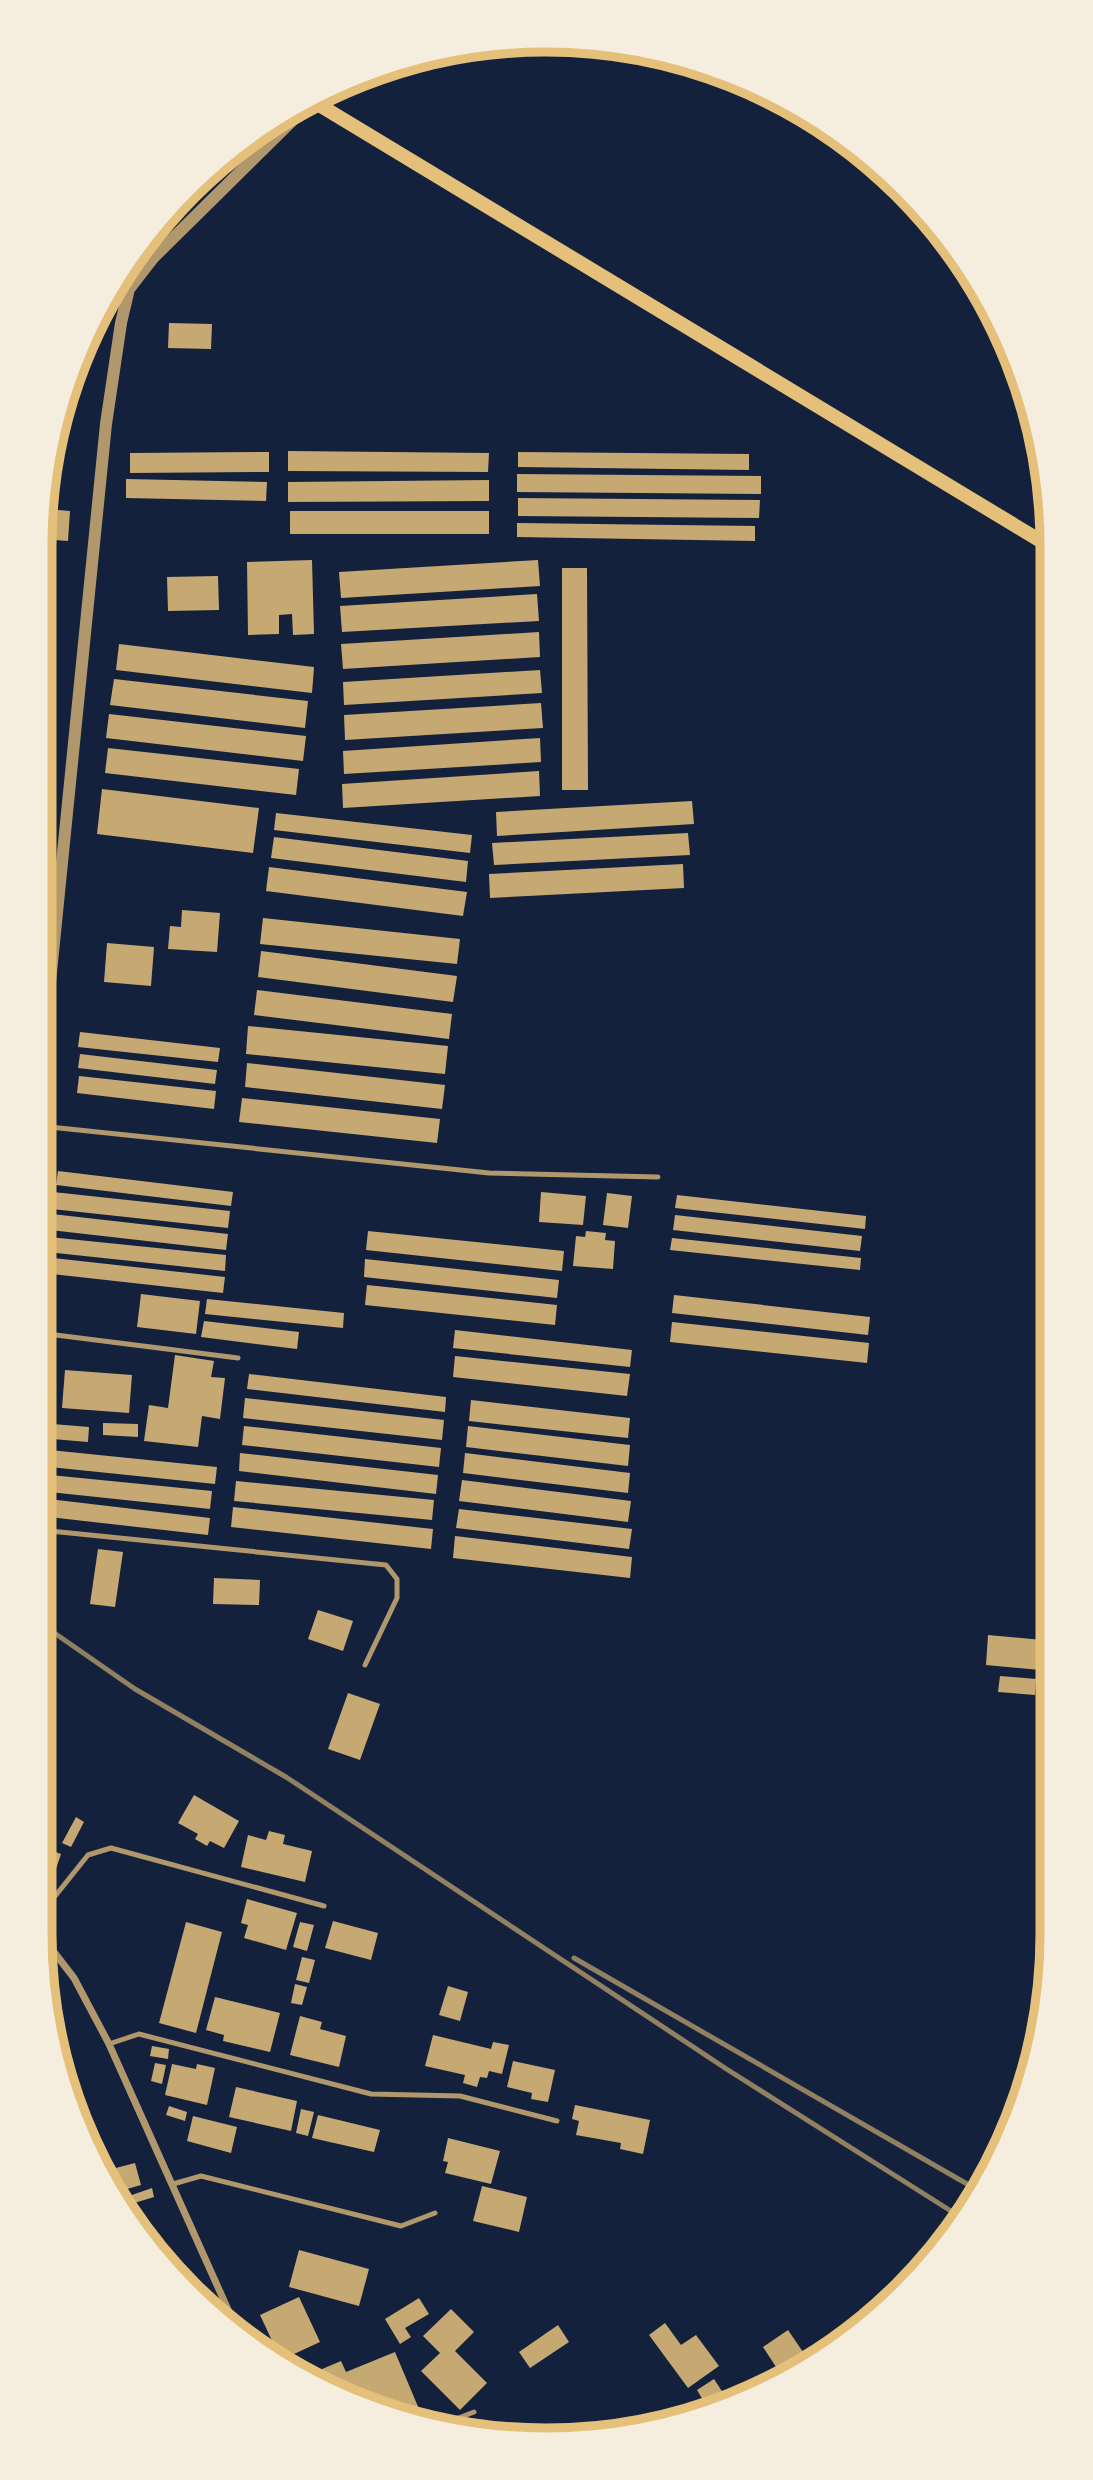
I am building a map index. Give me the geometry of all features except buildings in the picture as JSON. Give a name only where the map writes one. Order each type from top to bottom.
[{"type":"main road","points":[[321,107],[1040,540]]},
{"type":"street","points":[[52,962],[106,424],[121,323],[129,289],[153,258],[282,130]]},
{"type":"street","points":[[53,1951],[74,1978],[109,2043],[229,2311]]},
{"type":"lane","points":[[52,1127],[489,1173],[658,1178]]},
{"type":"lane","points":[[52,1335],[237,1358]]},
{"type":"lane","points":[[52,1531],[386,1565],[397,1579],[397,1598],[365,1665]]},
{"type":"lane","points":[[52,1900],[88,1855],[111,1849],[324,1906]]},
{"type":"lane","points":[[109,2043],[139,2034],[371,2094],[460,2096],[556,2121]]},
{"type":"lane","points":[[173,2184],[201,2176],[401,2226],[435,2213]]},
{"type":"lane","points":[[456,2419],[474,2412]]},
{"type":"railway","points":[[52,1631],[135,1689],[286,1777],[728,2070],[954,2213]]},
{"type":"railway","points":[[574,1958],[970,2186]]}]
